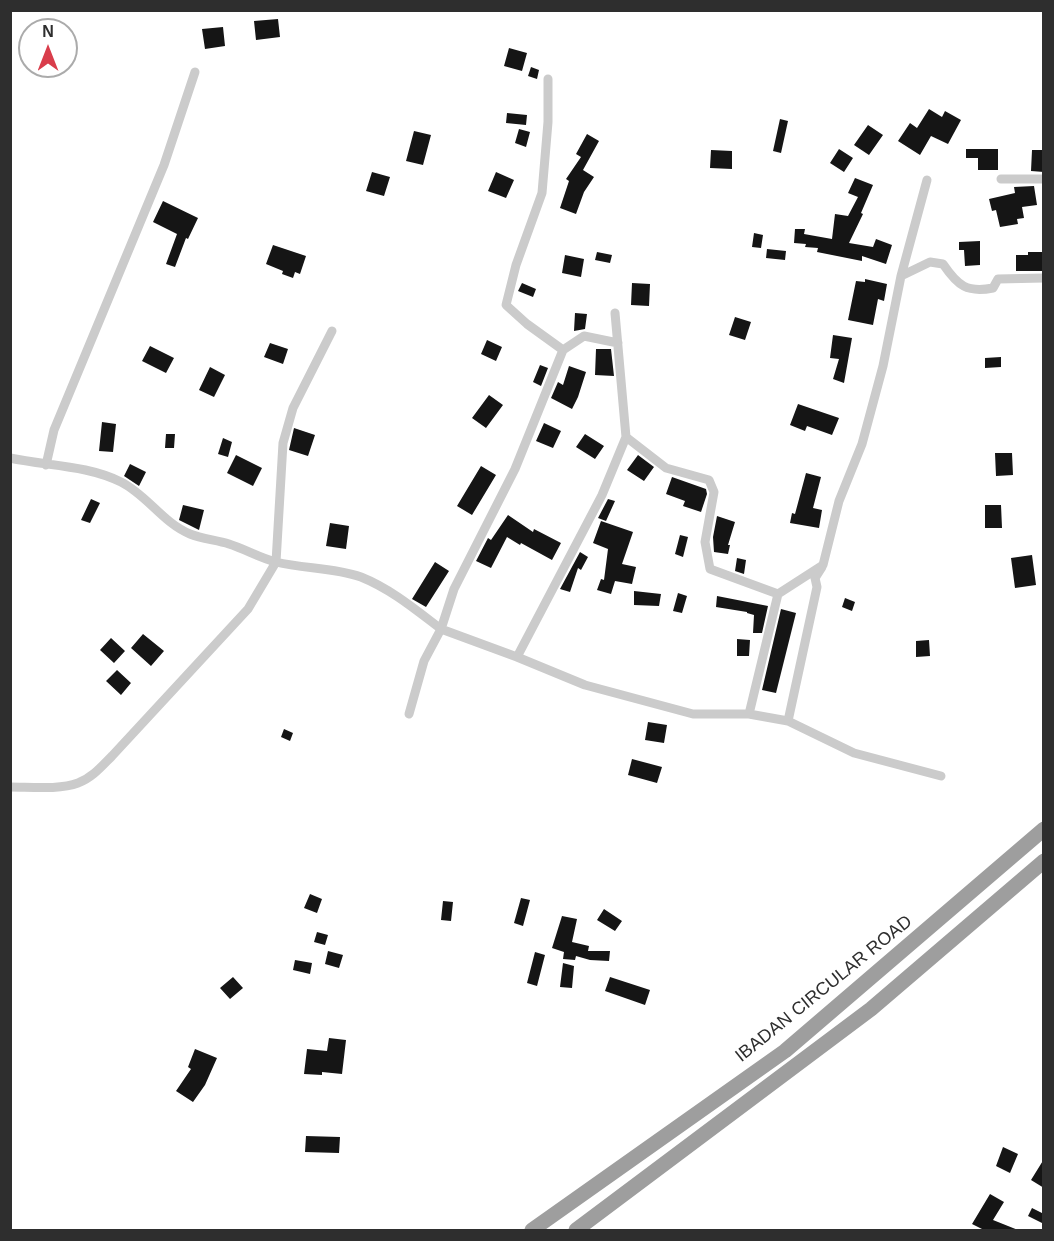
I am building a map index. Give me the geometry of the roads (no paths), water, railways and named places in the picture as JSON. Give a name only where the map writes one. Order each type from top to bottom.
[{"type":"highway","name":"IBADAN CIRCULAR ROAD","points":[[532,1230],[784,1051],[1044,829]]},
{"type":"highway","points":[[576,1230],[871,1009],[1044,861]]},
{"type":"street","points":[[46,465],[54,430],[164,165],[195,72]]},
{"type":"street","points":[[548,79],[548,122],[542,194],[516,265],[506,305],[562,350]]},
{"type":"street","points":[[1000,179],[1044,179]]},
{"type":"street","points":[[788,721],[817,587],[815,578],[823,565],[839,501],[862,444],[927,180]]},
{"type":"street","points":[[902,276],[930,262],[944,264],[954,280],[975,291],[993,288],[998,279],[1044,278]]},
{"type":"street","points":[[517,657],[602,495],[626,437],[615,314]]},
{"type":"street","points":[[10,787],[68,786],[80,783],[94,774],[248,609],[276,562],[283,443],[293,408],[332,331]]},
{"type":"street","points":[[409,714],[424,662],[441,628],[454,589],[515,469],[562,350],[584,336],[618,343]]},
{"type":"street","points":[[626,437],[666,468],[709,480],[714,492],[705,542],[710,569],[778,594]]},
{"type":"street","points":[[10,458],[95,471],[123,483],[144,498],[170,523],[190,534],[227,543],[276,562],[327,568],[361,577],[395,594],[441,628],[585,685],[693,714],[749,714],[788,721],[854,753],[941,776]]},
{"type":"street","points":[[749,714],[778,594],[823,565]]}]
